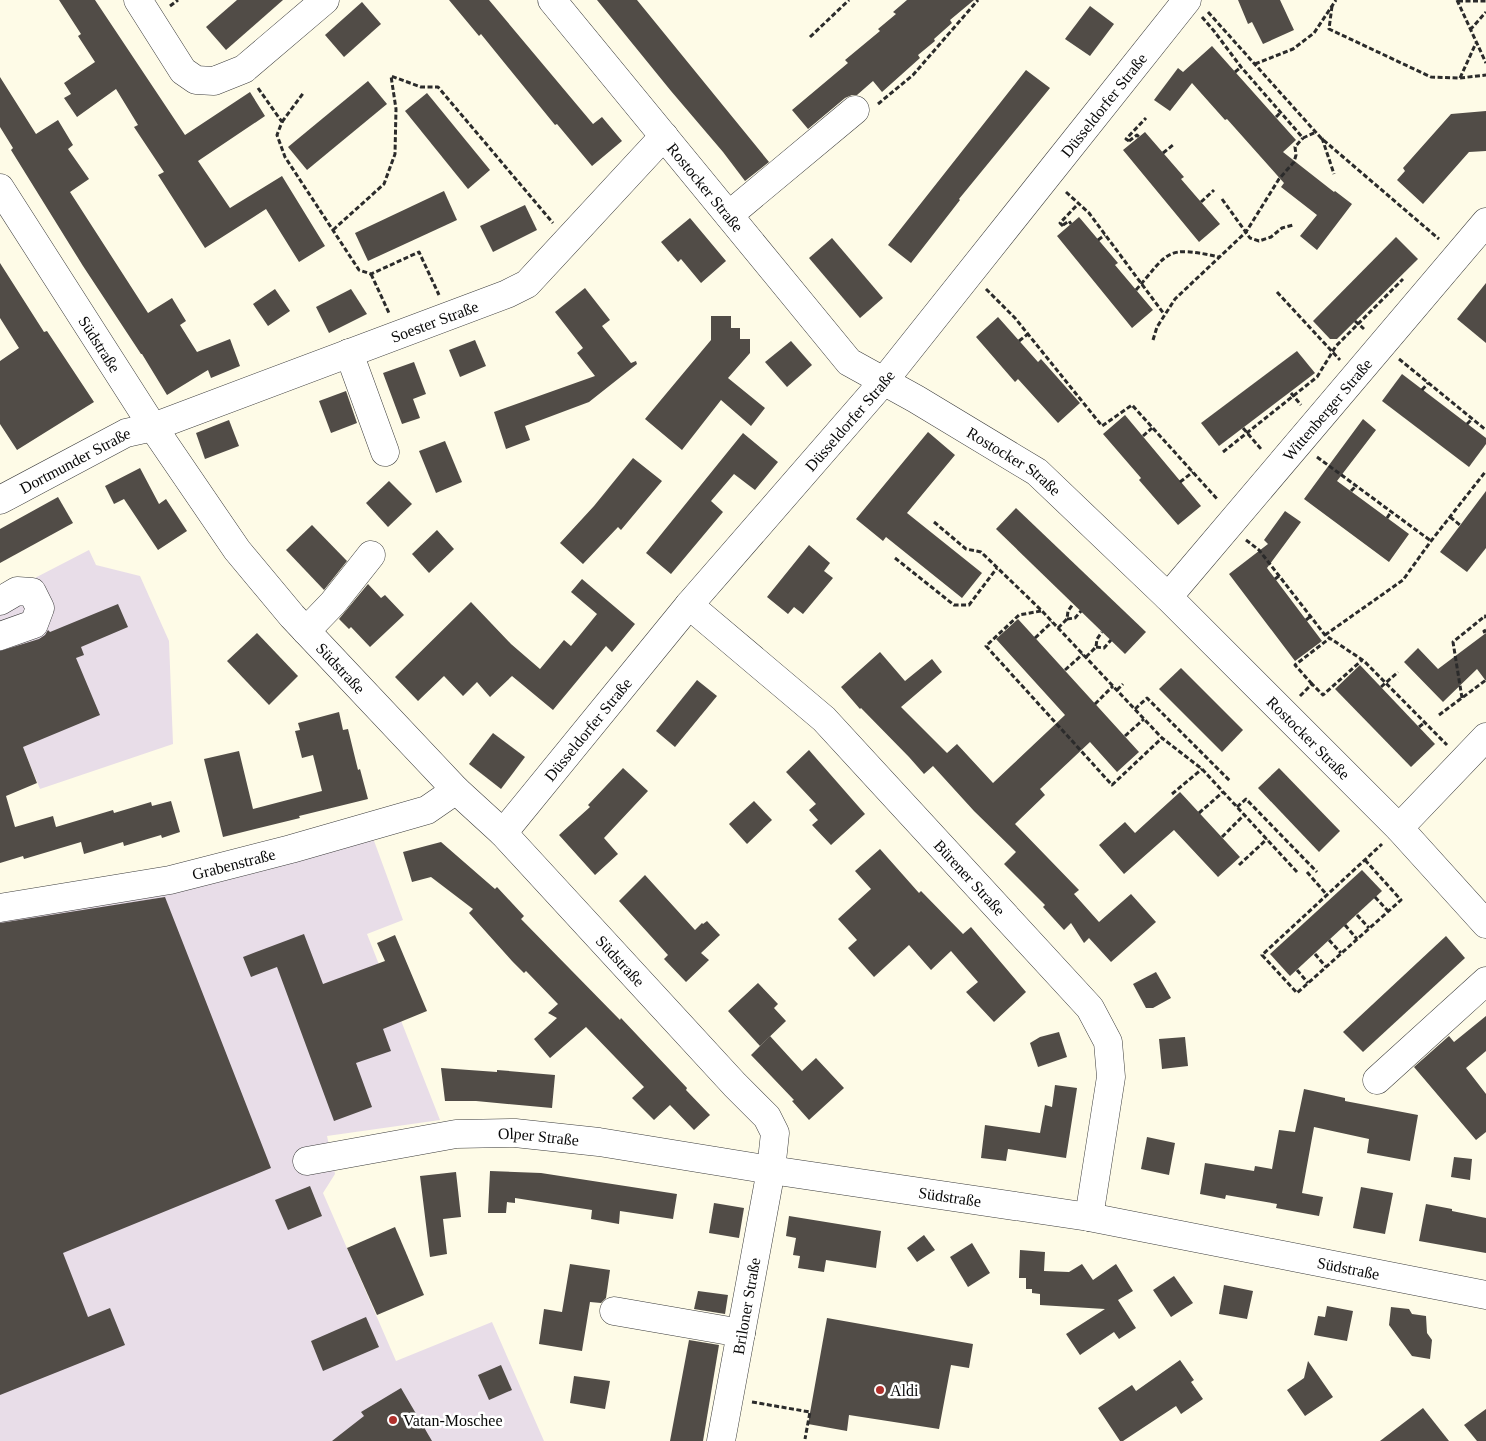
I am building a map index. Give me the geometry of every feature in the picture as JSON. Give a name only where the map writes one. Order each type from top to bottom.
[{"type":"street","points":[[138,0],[183,70],[196,80],[214,81],[244,69],[325,0]]},
{"type":"street","name":"Rostocker Straße","points":[[552,0],[850,362],[916,399],[1037,472],[1168,597],[1399,828],[1486,924]]},
{"type":"street","name":"Düsseldorfer Straße","points":[[503,833],[689,605],[884,382],[1187,0]]},
{"type":"street","points":[[729,215],[865,108]]},
{"type":"street","name":"Soester Straße","points":[[153,427],[507,294],[526,284],[664,136]]},
{"type":"street","name":"Südstraße","points":[[0,188],[153,427],[237,550],[306,631],[456,790],[503,833],[767,1117],[775,1133],[770,1170],[1089,1217],[1486,1295]]},
{"type":"street","name":"Wittenberger Straße","points":[[1168,597],[1486,222]]},
{"type":"street","points":[[349,353],[385,452]]},
{"type":"street","name":"Dortmunder Straße","points":[[0,500],[126,433],[153,427]]},
{"type":"street","points":[[306,631],[333,603],[371,555]]},
{"type":"street","points":[[0,601],[17,591],[32,592],[40,608],[34,624],[0,636]]},
{"type":"street","name":"Bürener Straße","points":[[689,605],[824,719],[1090,1008],[1108,1042],[1111,1076],[1089,1217]]},
{"type":"street","points":[[1399,828],[1486,738]]},
{"type":"street","name":"Grabenstraße","points":[[0,908],[170,880],[272,854],[427,810],[456,790]]},
{"type":"street","points":[[1377,1080],[1486,981]]},
{"type":"street","name":"Olper Straße","points":[[307,1161],[456,1134],[516,1133],[599,1142],[770,1170]]},
{"type":"street","name":"Briloner Straße","points":[[721,1441],[770,1170]]},
{"type":"street","points":[[614,1311],[741,1333]]},
{"type":"path","points":[[810,36],[849,0]]},
{"type":"path","points":[[865,108],[913,75],[978,0]]},
{"type":"path","points":[[1255,64],[1293,49],[1314,33],[1336,0]]},
{"type":"path","points":[[1486,1],[1457,1],[1486,63]]},
{"type":"path","points":[[1332,6],[1329,29],[1431,77],[1460,78],[1486,75]]},
{"type":"path","points":[[1470,30],[1486,12]]},
{"type":"path","points":[[1213,18],[1321,138],[1458,256]]},
{"type":"path","points":[[1207,23],[1240,67],[1303,138]]},
{"type":"path","points":[[1460,78],[1476,43]]},
{"type":"path","points":[[1234,72],[1240,67]]},
{"type":"path","points":[[244,69],[282,122]]},
{"type":"path","points":[[333,230],[384,184],[395,154],[396,109],[391,76],[420,87],[438,87],[568,240]]},
{"type":"path","points":[[304,92],[282,122],[277,135],[285,157],[359,270],[371,274],[419,252],[448,316]]},
{"type":"path","points":[[1276,117],[1280,113]]},
{"type":"path","points":[[1139,137],[1137,135],[1129,141],[1126,139],[1146,118]]},
{"type":"path","points":[[1153,340],[1157,327],[1175,299],[1246,232],[1279,179],[1294,162],[1296,155],[1295,147],[1303,138],[1316,132]]},
{"type":"path","points":[[1321,138],[1334,174]]},
{"type":"path","points":[[1163,153],[1173,145]]},
{"type":"path","points":[[1046,177],[1079,203],[1088,213],[1164,314]]},
{"type":"path","points":[[1201,202],[1214,190]]},
{"type":"path","points":[[1222,199],[1250,238],[1259,241],[1271,237],[1282,228],[1292,225]]},
{"type":"path","points":[[1072,224],[1069,221],[1063,226],[1060,223],[1079,203]]},
{"type":"path","points":[[1098,240],[1105,235]]},
{"type":"path","points":[[1136,290],[1162,259],[1177,251],[1198,252],[1220,257]]},
{"type":"path","points":[[969,273],[1015,318],[1060,377],[1102,426],[1132,405],[1192,472],[1232,522],[1259,550],[1325,635],[1362,660],[1463,761]]},
{"type":"path","points":[[371,274],[398,334]]},
{"type":"path","points":[[1223,452],[1318,377],[1336,346],[1405,276]]},
{"type":"path","points":[[1277,292],[1355,376]]},
{"type":"path","points":[[1019,341],[1028,334]]},
{"type":"path","points":[[1382,345],[1486,430]]},
{"type":"path","points":[[1422,390],[1428,383]]},
{"type":"path","points":[[1467,424],[1472,418]]},
{"type":"path","points":[[1143,436],[1152,428]]},
{"type":"path","points":[[1298,444],[1431,541]]},
{"type":"path","points":[[1325,635],[1403,580],[1486,471]]},
{"type":"path","points":[[1180,482],[1192,472]]},
{"type":"path","points":[[1351,491],[1356,486]]},
{"type":"path","points":[[1387,518],[1391,512]]},
{"type":"path","points":[[1450,517],[1460,525]]},
{"type":"path","points":[[934,522],[966,549],[981,552],[998,568],[1042,611],[1162,738],[1202,769],[1297,872]]},
{"type":"path","points":[[895,558],[954,606],[969,605],[998,568]]},
{"type":"path","points":[[1275,579],[1279,576]]},
{"type":"path","points":[[1058,628],[1067,618],[1068,611],[1073,604]]},
{"type":"path","points":[[1042,611],[1019,616],[986,646],[1112,785],[1162,738]]},
{"type":"path","points":[[1067,618],[1075,618],[1081,612]]},
{"type":"path","points":[[1306,620],[1311,616]]},
{"type":"path","points":[[1462,698],[1453,642],[1485,616],[1486,618]]},
{"type":"path","points":[[1035,638],[1052,622]]},
{"type":"path","points":[[1096,647],[1097,639],[1102,632]]},
{"type":"path","points":[[1330,638],[1295,666],[1323,695],[1362,660]]},
{"type":"path","points":[[1065,670],[1096,647],[1104,648],[1111,640]]},
{"type":"path","points":[[1381,687],[1398,672]]},
{"type":"path","points":[[1439,715],[1486,680]]},
{"type":"path","points":[[1117,690],[1123,684]]},
{"type":"path","points":[[1283,712],[1312,684]]},
{"type":"path","points":[[1095,704],[1113,686]]},
{"type":"path","points":[[1135,709],[1147,698],[1230,781]]},
{"type":"path","points":[[1125,736],[1144,719]]},
{"type":"path","points":[[1419,727],[1425,722]]},
{"type":"path","points":[[1172,794],[1202,769]]},
{"type":"path","points":[[1199,813],[1223,792]]},
{"type":"path","points":[[1237,807],[1246,799],[1317,872]]},
{"type":"path","points":[[1222,837],[1244,815]]},
{"type":"path","points":[[1365,860],[1401,900],[1297,993],[1262,955],[1399,828]]},
{"type":"path","points":[[1239,865],[1267,839]]},
{"type":"path","points":[[1307,872],[1327,895]]},
{"type":"path","points":[[1375,898],[1388,911]]},
{"type":"path","points":[[1357,915],[1369,928]]},
{"type":"path","points":[[1345,925],[1358,939]]},
{"type":"path","points":[[1329,940],[1341,953]]},
{"type":"path","points":[[1315,954],[1326,967]]},
{"type":"path","points":[[1297,970],[1308,983]]},
{"type":"path","points":[[729,1398],[810,1412],[805,1439]]},
{"type":"shaded area","points":[[89,550],[96,565],[140,576],[169,641],[173,744],[40,789],[0,691],[0,596]]},
{"type":"shaded area","points":[[373,838],[403,920],[367,934],[440,1120],[327,1136],[335,1174],[323,1193],[396,1361],[492,1322],[544,1441],[0,1441],[0,921]]},
{"type":"building","points":[[59,0],[95,0],[185,135],[250,92],[265,116],[198,161],[230,208],[282,176],[325,246],[299,262],[266,209],[205,248],[158,175],[164,172],[134,127],[138,125],[116,89],[77,117],[64,98],[71,94],[64,83],[95,62],[78,36],[81,34]]},
{"type":"building","points":[[237,0],[283,0],[226,50],[206,27]]},
{"type":"building","points":[[449,0],[489,0],[593,124],[602,117],[622,141],[592,166],[557,124],[555,125],[481,34],[479,36]]},
{"type":"building","points":[[597,0],[637,0],[769,162],[745,181]]},
{"type":"building","points":[[907,0],[974,0],[950,20],[952,23],[918,55],[920,58],[882,92],[873,81],[857,95],[845,98],[808,129],[792,110],[848,63],[845,60],[880,31],[878,29],[896,14],[893,12]]},
{"type":"building","points":[[1238,0],[1280,0],[1294,30],[1263,44],[1252,22],[1248,24]]},
{"type":"building","points":[[362,2],[381,24],[344,57],[325,35]]},
{"type":"building","points":[[1090,6],[1114,24],[1090,56],[1065,39]]},
{"type":"building","points":[[1212,46],[1296,140],[1283,152],[1352,204],[1317,250],[1300,236],[1317,215],[1281,187],[1284,183],[1192,83],[1170,111],[1154,100],[1178,68],[1183,72]]},
{"type":"building","points":[[1026,70],[1050,88],[959,199],[911,263],[888,245]]},
{"type":"building","points":[[0,77],[36,134],[58,120],[73,145],[68,149],[89,179],[70,192],[148,313],[172,298],[186,321],[180,325],[197,352],[230,339],[240,366],[211,378],[208,370],[167,395],[83,266],[11,150],[13,148],[0,127]]},
{"type":"building","points":[[368,81],[387,104],[307,170],[288,147]]},
{"type":"building","points":[[427,93],[490,170],[468,189],[405,111]]},
{"type":"building","points":[[1486,111],[1486,151],[1469,152],[1423,204],[1397,180],[1405,171],[1403,168],[1451,114]]},
{"type":"building","points":[[1145,132],[1184,177],[1181,179],[1220,224],[1199,242],[1123,150]]},
{"type":"building","points":[[444,191],[457,220],[368,261],[355,233]]},
{"type":"building","points":[[525,205],[537,230],[493,252],[480,226]]},
{"type":"building","points":[[1079,217],[1118,263],[1115,265],[1153,310],[1132,328],[1057,236]]},
{"type":"building","points":[[690,218],[726,261],[701,283],[681,259],[678,262],[661,242]]},
{"type":"building","points":[[1396,237],[1418,259],[1337,339],[1330,339],[1313,321]]},
{"type":"building","points":[[832,238],[883,298],[860,318],[809,258]]},
{"type":"building","points":[[0,263],[44,332],[47,331],[94,402],[17,450],[0,424],[0,361],[19,348],[0,318]]},
{"type":"building","points":[[1486,283],[1486,343],[1457,319]]},
{"type":"building","points":[[585,288],[610,320],[602,326],[631,363],[636,361],[637,364],[589,402],[525,426],[530,440],[506,449],[494,412],[595,376],[577,353],[583,348],[555,312]]},
{"type":"building","points":[[275,289],[290,311],[268,326],[253,304]]},
{"type":"building","points":[[351,289],[367,314],[329,333],[316,307]]},
{"type":"building","points":[[711,316],[731,316],[731,328],[740,328],[740,339],[750,339],[750,353],[728,378],[765,408],[751,426],[721,400],[682,450],[645,419],[711,340]]},
{"type":"building","points":[[998,317],[1038,362],[1041,359],[1080,403],[1058,423],[1018,379],[1015,382],[976,337]]},
{"type":"building","points":[[475,340],[486,366],[460,377],[449,350]]},
{"type":"building","points":[[791,341],[812,365],[787,387],[765,362]]},
{"type":"building","points":[[1297,351],[1315,373],[1219,446],[1201,423]]},
{"type":"building","points":[[414,362],[426,394],[413,399],[420,418],[402,424],[383,373]]},
{"type":"building","points":[[1402,374],[1486,438],[1486,444],[1469,467],[1382,401]]},
{"type":"building","points":[[346,391],[357,423],[331,433],[319,401]]},
{"type":"building","points":[[1125,415],[1201,506],[1178,525],[1103,434]]},
{"type":"building","points":[[1363,419],[1376,430],[1337,481],[1409,534],[1389,562],[1304,499]]},
{"type":"building","points":[[229,420],[239,446],[205,459],[196,433]]},
{"type":"building","points":[[928,432],[955,455],[907,513],[982,573],[962,598],[886,537],[883,541],[856,519]]},
{"type":"building","points":[[743,433],[778,462],[755,490],[734,474],[711,501],[723,512],[671,574],[646,553]]},
{"type":"building","points":[[445,441],[462,482],[436,493],[419,451]]},
{"type":"building","points":[[633,458],[662,481],[621,530],[618,527],[583,564],[560,543],[594,506]]},
{"type":"building","points":[[140,468],[159,504],[166,499],[187,531],[158,550],[124,499],[114,504],[105,486]]},
{"type":"building","points":[[389,481],[412,504],[388,527],[366,503]]},
{"type":"building","points":[[1486,491],[1486,548],[1467,572],[1440,552]]},
{"type":"building","points":[[58,497],[73,523],[0,563],[0,529]]},
{"type":"building","points":[[1016,508],[1146,632],[1125,654],[996,529]]},
{"type":"building","points":[[1285,511],[1301,522],[1267,568],[1322,641],[1295,661],[1229,574],[1268,544],[1264,540]]},
{"type":"building","points":[[312,525],[347,561],[324,590],[286,550]]},
{"type":"building","points":[[437,530],[454,549],[429,573],[412,554]]},
{"type":"building","points":[[809,545],[830,563],[824,571],[833,578],[803,614],[794,607],[788,614],[767,597]]},
{"type":"building","points":[[582,579],[635,624],[612,652],[606,646],[553,710],[512,676],[490,697],[477,682],[463,696],[444,676],[418,701],[395,677],[471,602],[511,644],[540,669],[564,640],[571,646],[597,614],[571,592]]},
{"type":"building","points":[[368,584],[381,598],[385,595],[404,615],[370,647],[351,627],[349,629],[339,619]]},
{"type":"building","points":[[118,604],[128,627],[81,647],[84,655],[76,658],[100,715],[23,747],[37,783],[6,796],[15,827],[53,816],[56,827],[113,810],[114,813],[151,802],[152,806],[171,801],[180,832],[162,838],[161,835],[124,846],[123,842],[84,854],[81,842],[24,859],[23,856],[0,863],[0,651],[39,639],[48,630],[50,632]]},
{"type":"building","points":[[1018,619],[1139,752],[1117,772],[1090,742],[1040,789],[1045,795],[1015,824],[1079,890],[1074,894],[1099,922],[1131,894],[1156,922],[1111,962],[1089,938],[1084,943],[1071,923],[1064,930],[1043,907],[1045,905],[1004,864],[1016,852],[974,811],[933,766],[924,774],[841,687],[880,652],[905,681],[932,659],[942,672],[901,707],[947,753],[957,744],[993,783],[1065,715],[996,639]]},
{"type":"building","points":[[257,633],[298,676],[269,705],[227,661]]},
{"type":"building","points":[[1486,633],[1486,681],[1477,669],[1443,702],[1404,662],[1418,648],[1438,669]]},
{"type":"building","points":[[1360,665],[1435,744],[1411,767],[1335,689]]},
{"type":"building","points":[[1181,668],[1243,730],[1222,752],[1159,689]]},
{"type":"building","points":[[697,680],[717,696],[675,747],[656,731]]},
{"type":"building","points":[[339,712],[343,730],[348,729],[358,770],[360,769],[368,799],[223,837],[204,759],[239,751],[253,809],[322,791],[313,755],[302,758],[295,731],[300,730],[298,723]]},
{"type":"building","points":[[493,733],[525,757],[501,789],[469,764]]},
{"type":"building","points":[[809,750],[865,814],[831,845],[812,825],[818,820],[809,810],[816,804],[786,772]]},
{"type":"building","points":[[623,768],[648,791],[604,838],[618,854],[595,875],[559,835],[590,807],[588,805]]},
{"type":"building","points":[[1279,768],[1340,831],[1319,852],[1258,788]]},
{"type":"building","points":[[1180,792],[1240,857],[1218,877],[1174,830],[1124,874],[1099,845],[1125,822],[1135,833]]},
{"type":"building","points":[[754,801],[772,820],[747,844],[729,824]]},
{"type":"building","points":[[441,842],[495,889],[497,887],[524,916],[521,919],[620,1020],[621,1018],[687,1088],[686,1090],[710,1115],[694,1130],[670,1105],[654,1120],[632,1098],[644,1087],[586,1027],[550,1058],[534,1039],[557,1018],[548,1013],[558,1004],[526,971],[524,973],[512,961],[469,913],[473,909],[431,877],[412,882],[403,852]]},
{"type":"building","points":[[880,849],[919,893],[921,891],[963,934],[971,927],[1026,992],[994,1022],[966,992],[978,982],[951,951],[931,970],[909,945],[874,977],[848,948],[857,940],[838,919],[871,889],[855,871]]},
{"type":"building","points":[[1362,870],[1382,891],[1290,976],[1270,954]]},
{"type":"building","points":[[645,875],[695,930],[707,921],[720,935],[701,953],[709,960],[686,982],[664,959],[668,955],[619,901]]},
{"type":"building","points":[[165,897],[271,1168],[63,1253],[88,1317],[110,1308],[125,1345],[0,1395],[0,923]]},
{"type":"building","points":[[304,934],[323,984],[385,961],[377,943],[395,935],[427,1011],[383,1029],[391,1051],[356,1063],[372,1107],[334,1121],[277,967],[251,977],[243,957]]},
{"type":"building","points":[[1446,936],[1465,958],[1363,1052],[1343,1032]]},
{"type":"building","points":[[1156,972],[1171,998],[1153,1008],[1146,1008],[1133,984]]},
{"type":"building","points":[[758,983],[778,1004],[774,1008],[786,1021],[760,1046],[728,1011]]},
{"type":"building","points":[[1486,1016],[1486,1051],[1466,1068],[1486,1094],[1486,1132],[1476,1140],[1414,1067],[1449,1036],[1454,1042]]},
{"type":"building","points":[[1059,1032],[1067,1057],[1038,1067],[1030,1043],[1040,1037]]},
{"type":"building","points":[[770,1036],[802,1071],[816,1058],[844,1088],[809,1120],[792,1101],[794,1100],[751,1055]]},
{"type":"building","points":[[1185,1037],[1188,1066],[1162,1069],[1159,1039]]},
{"type":"building","points":[[441,1068],[555,1075],[552,1108],[476,1101],[445,1101]]},
{"type":"building","points":[[1055,1085],[1077,1088],[1066,1158],[1008,1149],[1006,1161],[981,1158],[985,1125],[1040,1133],[1045,1105],[1052,1107]]},
{"type":"building","points":[[1304,1089],[1345,1098],[1345,1101],[1418,1115],[1410,1161],[1367,1153],[1369,1139],[1314,1127],[1302,1193],[1323,1197],[1319,1216],[1276,1208],[1277,1204],[1226,1195],[1225,1199],[1200,1194],[1205,1163],[1254,1171],[1255,1166],[1272,1169],[1279,1130],[1295,1132]]},
{"type":"building","points":[[1147,1137],[1175,1143],[1169,1175],[1141,1169]]},
{"type":"building","points":[[1454,1157],[1472,1159],[1470,1180],[1451,1177]]},
{"type":"building","points":[[490,1171],[541,1173],[677,1194],[673,1219],[620,1211],[619,1224],[591,1219],[592,1210],[515,1198],[515,1203],[507,1202],[506,1213],[488,1213]]},
{"type":"building","points":[[456,1172],[461,1217],[443,1219],[447,1254],[430,1257],[420,1176]]},
{"type":"building","points":[[310,1186],[322,1216],[288,1230],[275,1200]]},
{"type":"building","points":[[1361,1187],[1393,1193],[1385,1234],[1353,1228]]},
{"type":"building","points":[[714,1203],[744,1208],[739,1238],[709,1233]]},
{"type":"building","points":[[1426,1204],[1486,1218],[1486,1253],[1419,1241]]},
{"type":"building","points":[[789,1216],[881,1231],[876,1268],[826,1260],[824,1272],[798,1268],[800,1256],[793,1255],[796,1238],[786,1236]]},
{"type":"building","points":[[395,1227],[424,1295],[377,1315],[347,1248]]},
{"type":"building","points":[[924,1235],[935,1250],[917,1262],[907,1248]]},
{"type":"building","points":[[972,1243],[990,1273],[968,1287],[950,1257]]},
{"type":"building","points":[[1020,1250],[1045,1252],[1044,1271],[1069,1272],[1082,1264],[1093,1280],[1116,1264],[1133,1291],[1118,1300],[1136,1328],[1119,1339],[1114,1332],[1080,1355],[1066,1334],[1105,1309],[1040,1305],[1040,1294],[1032,1293],[1032,1289],[1026,1289],[1026,1278],[1019,1278]]},
{"type":"building","points":[[570,1264],[610,1270],[606,1298],[601,1303],[590,1302],[582,1351],[539,1344],[544,1309],[562,1312]]},
{"type":"building","points":[[1174,1276],[1193,1303],[1171,1317],[1153,1290]]},
{"type":"building","points":[[1224,1285],[1253,1291],[1247,1319],[1219,1314]]},
{"type":"building","points":[[698,1291],[728,1295],[725,1314],[694,1309]]},
{"type":"building","points":[[1327,1306],[1353,1311],[1347,1341],[1314,1335],[1318,1316],[1325,1317]]},
{"type":"building","points":[[1391,1307],[1409,1309],[1412,1314],[1426,1316],[1427,1333],[1432,1340],[1430,1359],[1412,1356],[1389,1325]]},
{"type":"building","points":[[366,1317],[379,1347],[323,1371],[311,1341]]},
{"type":"building","name":"Aldi","points":[[827,1318],[973,1344],[969,1368],[951,1365],[939,1429],[849,1415],[847,1431],[808,1424]]},
{"type":"building","points":[[689,1340],[719,1345],[703,1441],[670,1441]]},
{"type":"building","points":[[1180,1360],[1194,1380],[1191,1382],[1203,1399],[1181,1414],[1176,1406],[1123,1441],[1120,1441],[1098,1408],[1132,1385],[1136,1391]]},
{"type":"building","points":[[1308,1361],[1333,1397],[1305,1416],[1287,1390],[1304,1378]]},
{"type":"building","points":[[501,1365],[512,1390],[489,1400],[478,1375]]},
{"type":"building","points":[[574,1376],[610,1381],[605,1409],[570,1403]]},
{"type":"building","name":"Vatan-Moschee","points":[[401,1388],[432,1441],[332,1441],[364,1416],[361,1412]]},
{"type":"building","points":[[1423,1408],[1449,1441],[1380,1441]]},
{"type":"building","points":[[1486,1409],[1486,1441],[1477,1441],[1464,1425]]},
{"type":"place","name":"Aldi","points":[[880,1390]]},
{"type":"place","name":"Vatan-Moschee","points":[[393,1420]]}]
